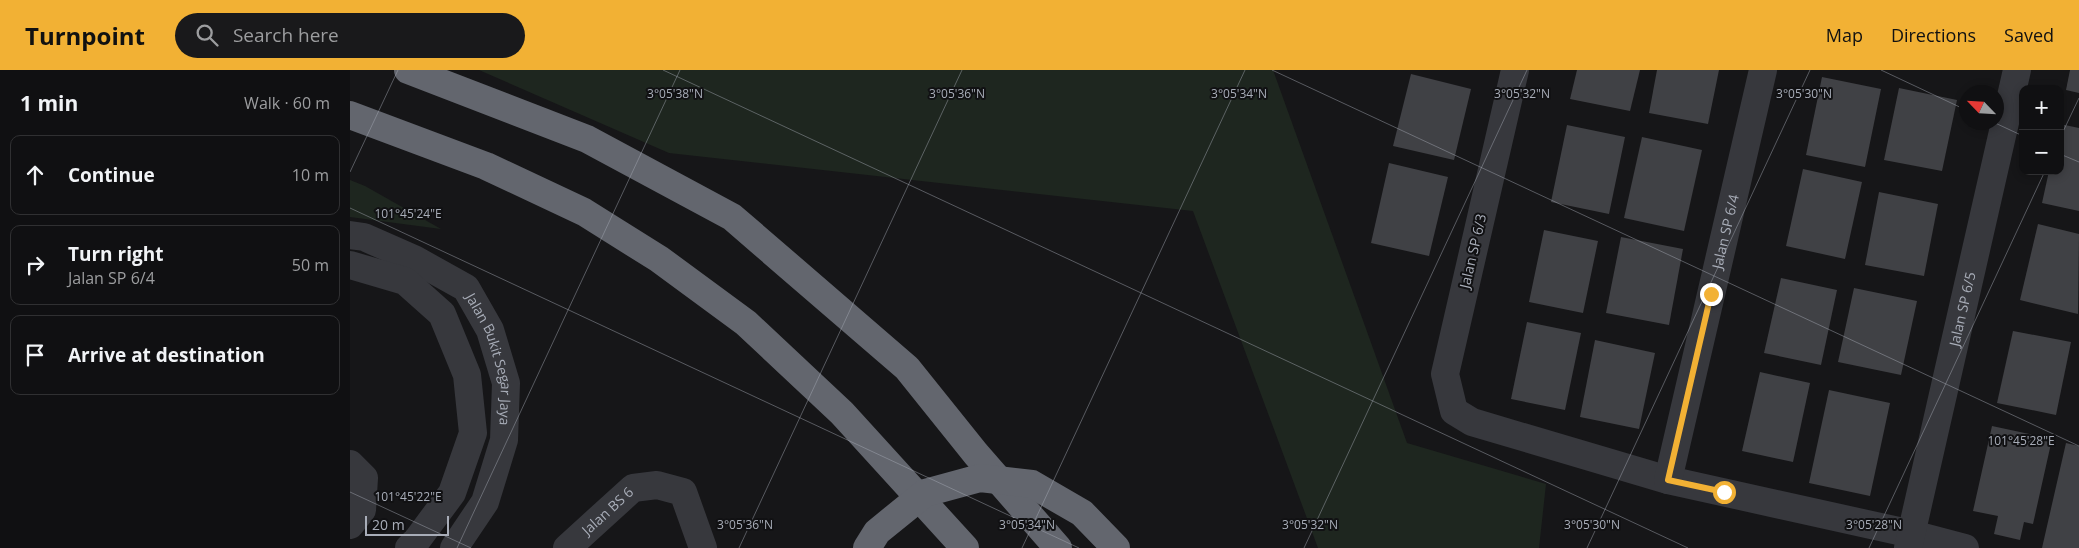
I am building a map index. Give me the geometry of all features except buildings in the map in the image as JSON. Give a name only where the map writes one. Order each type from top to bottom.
[{"type":"highway","points":[[408,70],[587,139],[732,216],[907,368],[976,454],[1058,548]]},
{"type":"highway","points":[[350,115],[486,166],[584,212],[659,259],[746,323],[842,413],[965,548]]},
{"type":"highway","points":[[867,548],[877,532],[925,493],[980,478],[1032,484],[1082,513],[1116,548]]},
{"type":"street","name":"Jalan SP 6/3","points":[[1515,70],[1445,374],[1454,411],[1472,422],[1668,480]]},
{"type":"street","name":"Jalan SP 6/4","points":[[1668,480],[1763,70]]},
{"type":"street","name":"Jalan SP 6/5","points":[[1910,541],[2017,70]]},
{"type":"street","name":"Jalan Bukit Segar Jaya","points":[[350,235],[364,237],[414,259],[466,288],[490,330],[506,383],[504,440],[485,502],[454,548]]},
{"type":"street","name":"Jalan Bukit Segar Jaya","points":[[350,265],[405,281],[442,314],[467,375],[473,433],[452,493],[418,540],[409,548]]},
{"type":"street","points":[[350,464],[364,478],[362,510],[350,525]]},
{"type":"street","points":[[1668,480],[1910,541],[1965,548]]},
{"type":"street","name":"Jalan BS 6","points":[[567,548],[633,488],[657,485],[683,492],[703,548]]},
{"type":"shaded area","points":[[479,70],[1273,70],[1407,443],[1546,484],[1539,548],[1318,548],[1193,211],[669,153]]},
{"type":"shaded area","points":[[350,180],[365,186],[441,229],[350,217]]},
{"type":"route","points":[[1711,294],[1668,480],[1724,492]]}]
